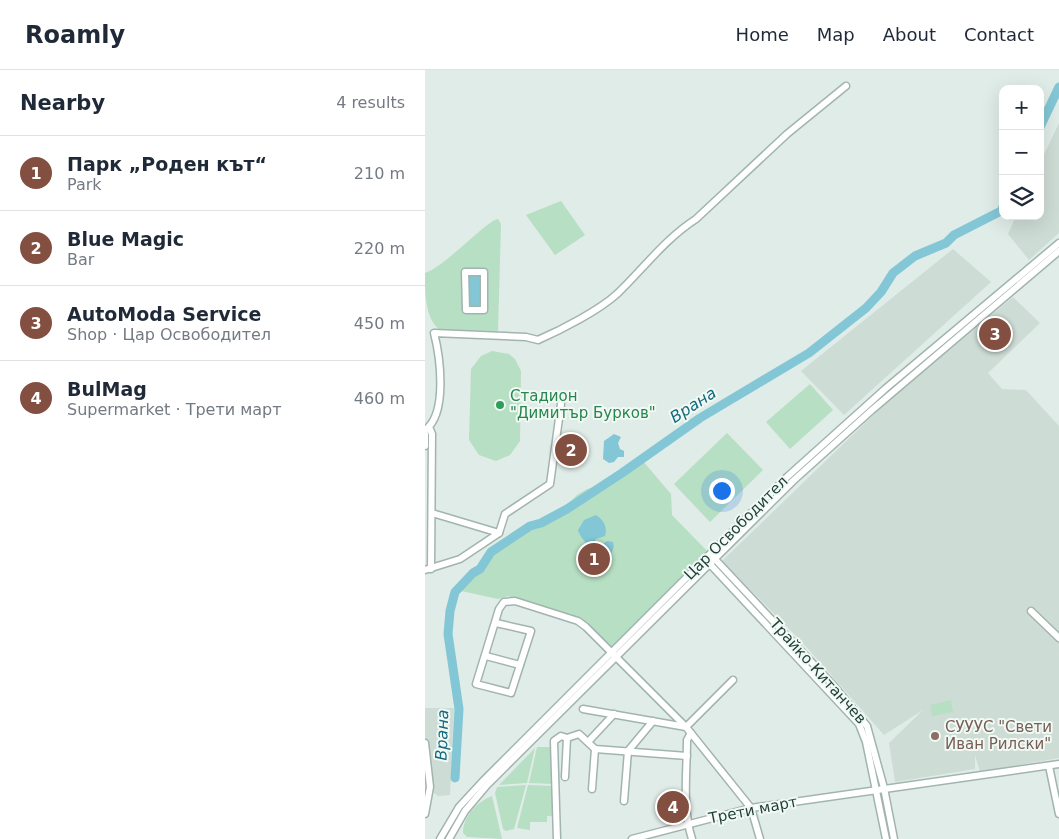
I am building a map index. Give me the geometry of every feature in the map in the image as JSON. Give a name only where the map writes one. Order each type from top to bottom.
[{"type":"street","points":[[425,446],[427,432],[438,408],[440,390],[439,353],[434,333],[526,337],[538,340],[567,325],[616,295],[680,230],[696,219],[787,134],[846,86]]},
{"type":"street","name":"Цар Освободител","points":[[449,839],[465,811],[487,785],[787,477],[885,389],[1059,243]]},
{"type":"street","name":"Цар Освободител","points":[[710,558],[872,410],[1059,251]]},
{"type":"street","points":[[465,272],[484,272],[484,310],[465,310],[465,272]]},
{"type":"street","points":[[427,432],[429,478],[428,570],[460,559],[499,533],[505,514],[550,484],[561,404]]},
{"type":"street","points":[[429,510],[499,533]]},
{"type":"street","name":"Трайко Китанчев","points":[[710,558],[859,715],[867,726],[884,788],[894,839]]},
{"type":"street","name":"Трайко Китанчев","points":[[710,558],[855,718],[864,735],[886,839]]},
{"type":"street","points":[[496,623],[531,631],[511,692],[476,684],[501,605],[504,602],[515,601],[578,620],[691,733],[751,808],[760,839]]},
{"type":"street","points":[[1031,611],[1059,638]]},
{"type":"street","name":"Цар Освободител","points":[[440,839],[459,807],[614,655]]},
{"type":"street","points":[[486,656],[520,664]]},
{"type":"street","points":[[686,727],[733,680]]},
{"type":"street","points":[[583,709],[686,727]]},
{"type":"street","points":[[588,742],[614,714]]},
{"type":"street","points":[[624,801],[628,752],[653,721]]},
{"type":"street","points":[[691,733],[687,740],[687,824],[692,839]]},
{"type":"street","points":[[557,839],[554,741],[561,736],[567,738],[579,734],[595,749],[687,756]]},
{"type":"street","points":[[565,778],[567,738]]},
{"type":"street","points":[[425,745],[428,786],[425,814]]},
{"type":"street","points":[[592,789],[595,749]]},
{"type":"street","name":"Трети март","points":[[632,839],[751,808],[1059,764]]},
{"type":"street","points":[[1049,766],[1059,814]]},
{"type":"street","points":[[454,829],[456,839]]},
{"type":"shaded area","points":[[1059,123],[1059,233],[1029,260],[1008,234],[1014,220],[1044,220],[1044,155]]},
{"type":"shaded area","points":[[953,249],[991,282],[844,415],[801,371]]},
{"type":"shaded area","points":[[1013,297],[1040,323],[988,373],[1002,389],[1026,390],[1059,426],[1059,758],[980,772],[975,755],[975,769],[895,782],[889,743],[923,710],[884,735],[802,642],[722,561],[895,394]]},
{"type":"shaded area","points":[[425,708],[454,708],[450,795],[438,796],[430,790],[425,743]]},
{"type":"green space","points":[[561,201],[585,235],[555,255],[526,215]]},
{"type":"green space","points":[[498,219],[501,224],[498,331],[440,330],[431,319],[427,305],[425,273],[444,262],[484,227]]},
{"type":"green space","points":[[492,351],[509,354],[515,359],[521,371],[520,441],[510,455],[496,461],[479,455],[469,440],[471,369],[481,356]]},
{"type":"green space","points":[[810,384],[833,410],[790,449],[766,422]]},
{"type":"green space","points":[[727,433],[763,470],[710,522],[674,484]]},
{"type":"green space","points":[[642,460],[671,494],[672,515],[708,552],[611,651],[581,618],[508,596],[498,599],[457,590],[494,551],[509,539],[552,520],[577,495],[587,489],[598,487]]},
{"type":"green space","points":[[951,700],[953,712],[932,716],[930,705]]},
{"type":"green space","points":[[537,747],[553,747],[554,784],[529,783]]},
{"type":"green space","points":[[535,748],[527,783],[499,785]]},
{"type":"green space","points":[[526,785],[514,829],[506,831],[503,829],[495,793],[497,787]]},
{"type":"green space","points":[[528,785],[554,786],[554,816],[547,816],[547,822],[530,822],[530,830],[517,828]]},
{"type":"green space","points":[[492,796],[502,839],[467,837],[463,833],[468,815],[481,802]]},
{"type":"water","points":[[466,273],[483,273],[483,309],[467,309]]},
{"type":"water","points":[[614,434],[621,437],[618,443],[620,449],[624,451],[624,457],[618,457],[614,462],[609,463],[603,459],[604,441]]},
{"type":"water","points":[[596,515],[604,524],[606,533],[605,536],[596,539],[593,545],[599,547],[607,541],[613,542],[614,547],[611,554],[602,554],[591,548],[578,530],[584,520]]},
{"type":"waterway","name":"Врана","points":[[1044,119],[1059,87]]},
{"type":"waterway","name":"Врана","points":[[455,778],[459,709],[448,634],[450,611],[455,592],[473,573],[480,569],[491,552],[530,526],[541,523],[567,509],[700,418],[809,353],[866,308],[881,292],[893,273],[915,256],[946,243],[954,235],[999,212]]},
{"type":"place","name":"AutoModa Service","points":[[995,334]]},
{"type":"place","name":"Стадион \"Димитър Бурков\"","points":[[500,405]]},
{"type":"place","name":"Blue Magic","points":[[571,450]]},
{"type":"place","name":"Парк „Роден кът“","points":[[594,559]]},
{"type":"place","name":"СУУУС \"Свети Иван Рилски\"","points":[[935,736]]},
{"type":"place","name":"BulMag","points":[[673,807]]}]
